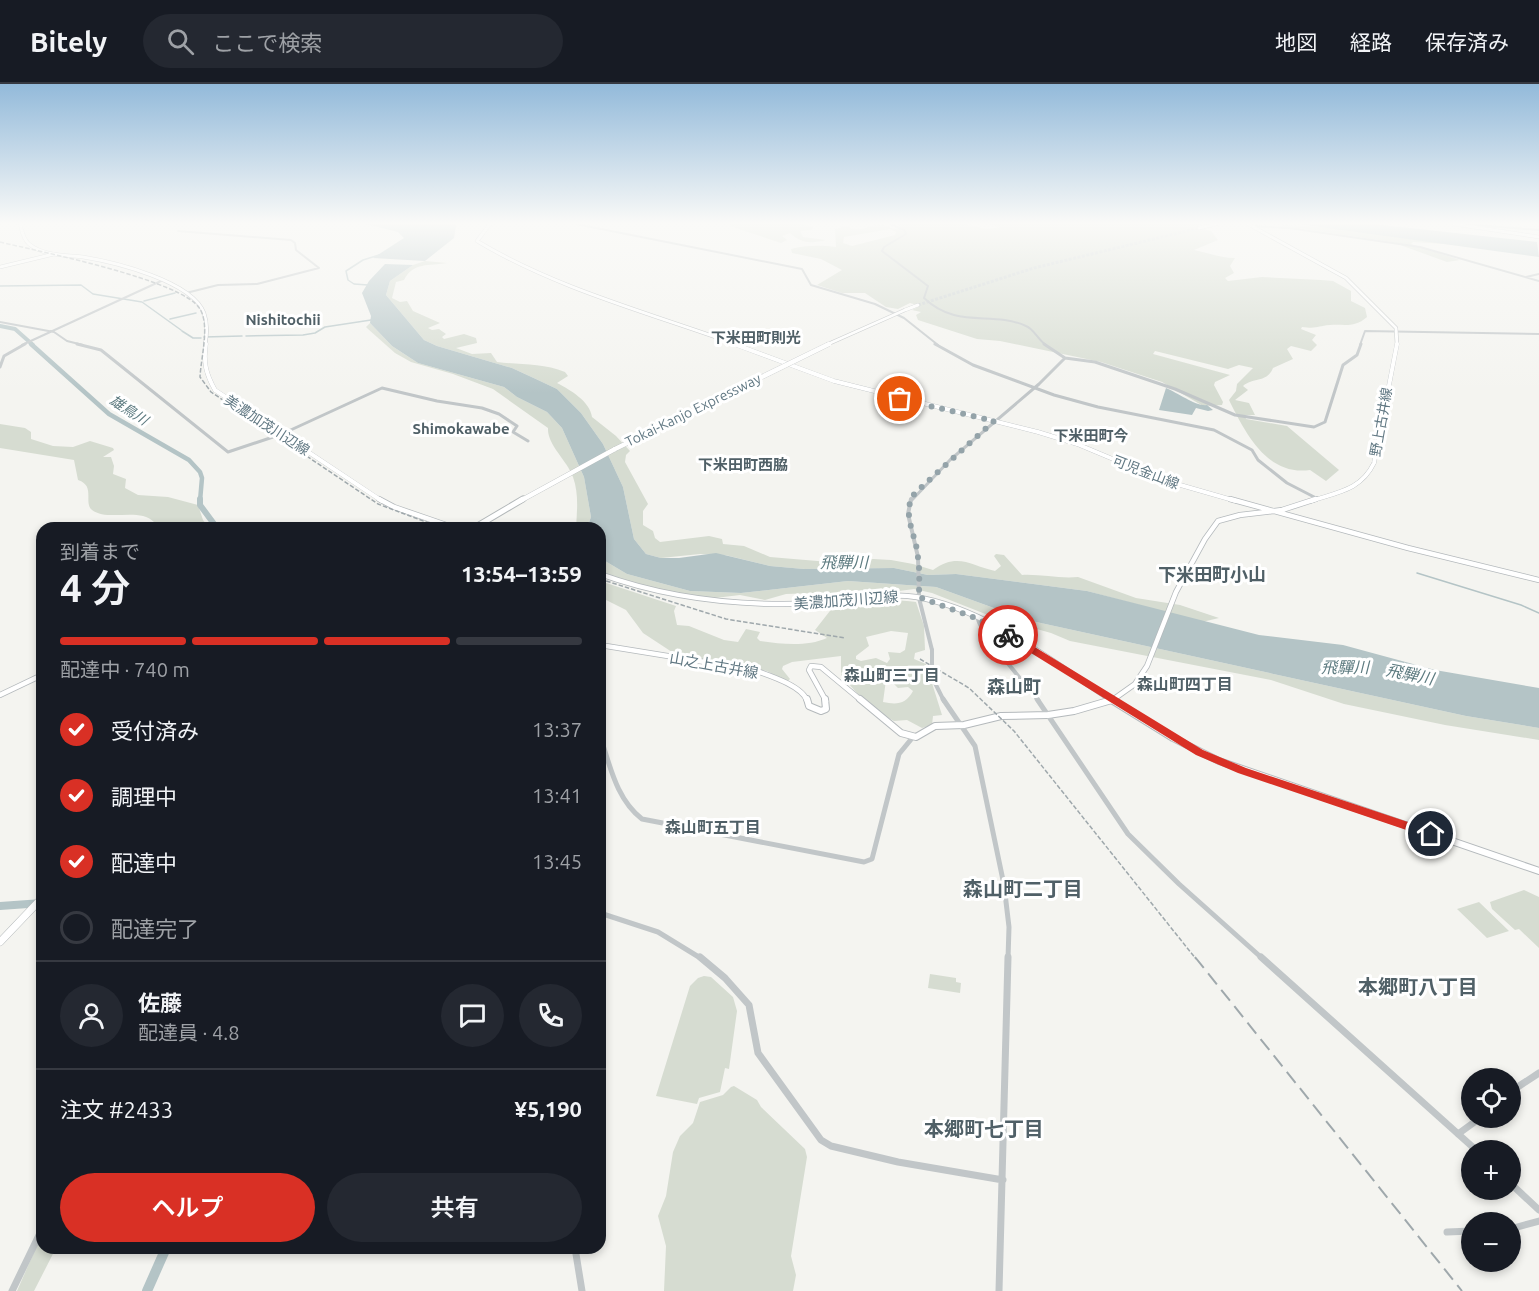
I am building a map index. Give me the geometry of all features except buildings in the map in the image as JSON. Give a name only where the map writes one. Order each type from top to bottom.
[{"type":"highway","name":"Tokai-Kanjo Expressway","points":[[484,522],[617,448],[814,351],[918,305]]},
{"type":"highway","points":[[0,943],[36,905]]},
{"type":"main road","name":"可児金山線","points":[[560,280],[597,297],[702,332],[834,381],[1060,438],[1163,480],[1273,512],[1539,580]]},
{"type":"main road","points":[[1348,280],[1397,330]]},
{"type":"main road","name":"美濃加茂川辺線","points":[[161,281],[186,293],[203,308],[208,326],[203,367],[211,385],[228,400],[372,495],[394,507],[438,522]]},
{"type":"main road","name":"野上古井線","points":[[1114,700],[1135,684],[1150,658],[1170,609],[1205,540],[1218,521],[1240,515],[1273,512],[1318,499],[1353,487],[1370,472],[1398,338],[1397,330]]},
{"type":"main road","name":"美濃加茂川辺線","points":[[606,576],[634,588],[708,603],[812,604],[892,594],[919,597],[978,619],[1015,638],[1180,741],[1219,761],[1539,871]]},
{"type":"main road","name":"山之上古井線","points":[[606,646],[754,670],[772,676],[800,691],[806,696],[809,706],[821,711],[826,709],[827,702],[809,670],[811,666],[821,667],[901,733],[913,737]]},
{"type":"main road","points":[[0,695],[36,678]]},
{"type":"main road","points":[[913,737],[921,736],[935,726],[964,725],[1000,716],[1048,715],[1074,711],[1114,700]]},
{"type":"street","points":[[186,293],[218,285],[257,284],[271,280]]},
{"type":"street","points":[[808,280],[811,285],[875,304],[904,318],[932,342],[973,364],[1034,387],[1098,407],[1214,430],[1252,450],[1258,460],[1287,483],[1318,499]]},
{"type":"street","points":[[922,280],[929,288],[924,298],[943,310],[960,316],[1027,326],[1038,340],[1061,353],[1065,358],[1095,362],[1175,388],[1235,416],[1314,427],[1325,422],[1342,365],[1357,355],[1364,333],[1376,330],[1397,330],[1539,334]]},
{"type":"street","points":[[0,367],[6,353],[54,332],[79,317],[161,281]]},
{"type":"street","points":[[0,322],[54,332],[67,341],[96,348],[112,357],[227,451],[282,434],[373,391],[386,388],[437,401],[489,410],[513,422],[517,426],[513,432],[528,441]]},
{"type":"street","points":[[999,1291],[1007,907],[975,746],[964,725],[936,688],[932,677],[932,650],[919,597],[918,557],[908,514],[911,499],[1065,358]]},
{"type":"street","points":[[978,619],[978,623],[1048,715],[1128,834],[1179,884],[1465,1140]]},
{"type":"street","points":[[606,752],[624,802],[631,812],[642,819],[864,862],[872,859],[899,754],[913,737]]},
{"type":"street","points":[[606,914],[630,919],[668,936],[731,982],[750,1005],[754,1022],[755,1045],[765,1063],[821,1140],[831,1146],[898,1162],[1003,1180]]},
{"type":"street","points":[[1521,1085],[1539,1073]]},
{"type":"street","points":[[1458,1134],[1466,1128]]},
{"type":"street","points":[[1521,1194],[1539,1210]]},
{"type":"street","points":[[1521,1226],[1539,1221]]},
{"type":"street","points":[[1447,1232],[1461,1231]]},
{"type":"street","points":[[12,1291],[36,1241]]},
{"type":"street","points":[[576,1254],[582,1291]]},
{"type":"shaded area","points":[[403,280],[396,282],[392,298],[400,302],[407,301],[413,311],[440,323],[428,328],[439,329],[446,334],[442,337],[444,339],[464,334],[476,338],[477,343],[456,348],[472,354],[491,353],[497,362],[540,366],[565,372],[568,376],[557,383],[583,401],[588,406],[592,417],[616,436],[630,451],[626,455],[625,462],[648,504],[643,511],[643,525],[653,531],[655,538],[660,542],[709,536],[722,539],[723,544],[744,546],[770,557],[841,563],[873,559],[891,560],[933,570],[957,561],[995,571],[1001,566],[994,556],[1004,555],[1022,575],[1078,577],[1136,598],[1180,605],[1219,618],[1202,622],[1087,591],[956,574],[928,575],[894,568],[804,569],[770,566],[725,555],[700,554],[661,558],[646,554],[634,539],[623,487],[603,444],[581,413],[557,389],[512,368],[424,340],[386,295],[390,281]]},
{"type":"shaded area","points":[[825,280],[1333,281],[1351,291],[1351,301],[1365,308],[1367,317],[1354,324],[1302,327],[1301,329],[1316,335],[1312,340],[1317,345],[1311,351],[1291,346],[1287,349],[1293,359],[1273,368],[1264,378],[1247,383],[1243,386],[1248,390],[1235,400],[1249,403],[1255,415],[1245,415],[1246,419],[1287,426],[1339,470],[1326,481],[1310,470],[1295,470],[1282,466],[1260,450],[1251,439],[1229,400],[1236,391],[1237,384],[1253,368],[1239,365],[1228,369],[1155,351],[1153,354],[1230,375],[1215,382],[1214,385],[1223,402],[1222,405],[1203,406],[1162,382],[1101,362],[1000,341],[977,339],[918,320],[916,315],[921,312],[912,310],[920,306],[910,303],[898,309],[886,307],[865,293],[842,293],[817,285]]},
{"type":"shaded area","points":[[370,323],[392,346],[418,363],[504,387],[517,397],[547,412],[562,428],[584,477],[591,517],[589,522],[576,522],[575,483],[551,440],[548,428],[493,389],[411,362],[395,353],[366,327]]},
{"type":"shaded area","points":[[0,424],[25,428],[31,432],[31,439],[53,446],[73,447],[90,441],[113,448],[114,450],[103,457],[111,457],[114,466],[113,474],[126,479],[125,488],[138,495],[168,497],[198,505],[204,522],[154,522],[140,515],[99,513],[90,507],[87,486],[78,480],[74,460],[0,448]]},
{"type":"shaded area","points":[[606,562],[627,574],[690,591],[741,593],[848,581],[936,587],[1027,620],[1466,716],[1539,728],[1539,740],[1445,725],[1344,704],[1271,680],[1070,641],[1051,633],[993,617],[932,593],[914,589],[839,599],[815,593],[786,594],[765,600],[740,595],[707,599],[624,582],[606,574]]},
{"type":"shaded area","points":[[606,583],[676,606],[674,611],[677,625],[689,626],[724,640],[738,642],[746,629],[760,632],[757,638],[760,641],[794,644],[811,643],[827,638],[815,630],[833,607],[864,602],[916,602],[924,626],[925,650],[915,653],[914,659],[926,664],[942,715],[933,716],[932,725],[922,728],[907,720],[894,721],[870,708],[841,675],[841,656],[792,662],[783,666],[782,669],[790,679],[787,682],[767,671],[678,656],[643,633],[626,610],[606,600]],"holes":[[[891,631],[908,633],[905,650],[900,653],[888,652],[890,659],[887,663],[876,658],[861,661],[856,659],[856,656],[869,646],[866,637]],[[886,680],[898,688],[908,687],[913,691],[907,699],[901,702],[883,702]]]},
{"type":"shaded area","points":[[1524,890],[1539,897],[1539,948],[1519,929],[1515,930],[1492,909],[1490,902]]},
{"type":"shaded area","points":[[1479,902],[1509,931],[1487,938],[1457,909]]},
{"type":"shaded area","points":[[930,974],[956,978],[956,982],[961,983],[960,993],[928,988]]},
{"type":"shaded area","points":[[711,977],[733,997],[737,1011],[729,1069],[725,1068],[720,1092],[699,1098],[697,1104],[656,1096],[690,986],[698,978]]},
{"type":"shaded area","points":[[734,1086],[757,1100],[761,1107],[805,1149],[807,1157],[791,1256],[796,1275],[793,1291],[664,1291],[666,1246],[658,1216],[666,1196],[673,1152],[680,1136],[693,1123],[700,1102],[723,1095]]},
{"type":"shaded area","points":[[36,1248],[36,1254],[53,1254],[34,1291],[17,1291]]},
{"type":"water","name":"飛驒川","points":[[391,280],[386,295],[424,340],[512,368],[557,389],[581,413],[603,444],[623,487],[634,539],[646,554],[661,558],[679,558],[716,553],[770,566],[804,569],[894,568],[928,575],[956,574],[1087,591],[1259,635],[1343,645],[1435,670],[1539,688],[1539,728],[1466,716],[1027,620],[936,587],[848,581],[741,593],[690,591],[627,574],[606,562],[606,522],[589,522],[591,517],[584,477],[562,428],[547,412],[517,397],[504,387],[418,363],[392,346],[370,323],[371,316],[362,293],[369,281]]},
{"type":"water","points":[[1166,388],[1193,402],[1207,405],[1213,410],[1196,408],[1192,415],[1159,410]]},
{"type":"waterway","points":[[348,280],[354,284],[368,285]]},
{"type":"waterway","points":[[0,286],[81,285],[93,294],[142,302],[181,330]]},
{"type":"waterway","points":[[144,301],[175,293]]},
{"type":"waterway","points":[[170,319],[196,313]]},
{"type":"waterway","points":[[246,336],[303,335],[315,333],[325,327],[371,320]]},
{"type":"waterway","name":"雄鳥川","points":[[0,326],[15,329],[33,345]]},
{"type":"waterway","points":[[182,331],[193,338],[201,338]]},
{"type":"waterway","points":[[204,337],[242,336]]},
{"type":"waterway","name":"雄鳥川","points":[[31,344],[109,414],[189,460],[200,472],[202,478],[200,501]]},
{"type":"waterway","name":"雄鳥川","points":[[200,501],[200,505],[213,522]]},
{"type":"waterway","points":[[1417,573],[1521,605],[1539,613]]},
{"type":"waterway","points":[[0,906],[36,903]]},
{"type":"waterway","points":[[147,1291],[163,1254]]},
{"type":"tunnel","points":[[918,305],[995,280]]},
{"type":"railway","points":[[147,280],[188,298],[200,309],[205,333],[200,377],[211,392],[378,504],[426,522]]},
{"type":"railway","points":[[606,581],[726,619],[845,638]]},
{"type":"railway","points":[[920,659],[969,688],[1014,731],[1196,959]]},
{"type":"railway","points":[[1195,957],[1462,1291]]},
{"type":"way so far","points":[[900,399],[994,421],[915,493],[911,499],[908,514],[918,557],[919,597],[978,619],[1008,635]]},
{"type":"district","name":"Nishitochii","points":[[283,319]]},
{"type":"district","name":"下米田町則光","points":[[756,337]]},
{"type":"district","name":"Shimokawabe","points":[[461,428]]},
{"type":"district","name":"下米田町今","points":[[1091,435]]},
{"type":"district","name":"下米田町西脇","points":[[743,464]]},
{"type":"district","name":"下米田町小山","points":[[1212,574]]},
{"type":"district","name":"森山町三丁目","points":[[892,675]]},
{"type":"district","name":"森山町四丁目","points":[[1185,684]]},
{"type":"district","name":"森山町","points":[[1014,686]]},
{"type":"district","name":"森山町五丁目","points":[[713,827]]},
{"type":"district","name":"森山町二丁目","points":[[1023,888]]},
{"type":"district","name":"本郷町八丁目","points":[[1418,986]]},
{"type":"district","name":"本郷町七丁目","points":[[984,1128]]},
{"type":"route","points":[[1008,635],[1200,753],[1242,771],[1431,834]]},
{"type":"water label","name":"飛騨川","points":[[844,562]]},
{"type":"water label","name":"飛騨川","points":[[1410,674]]}]
